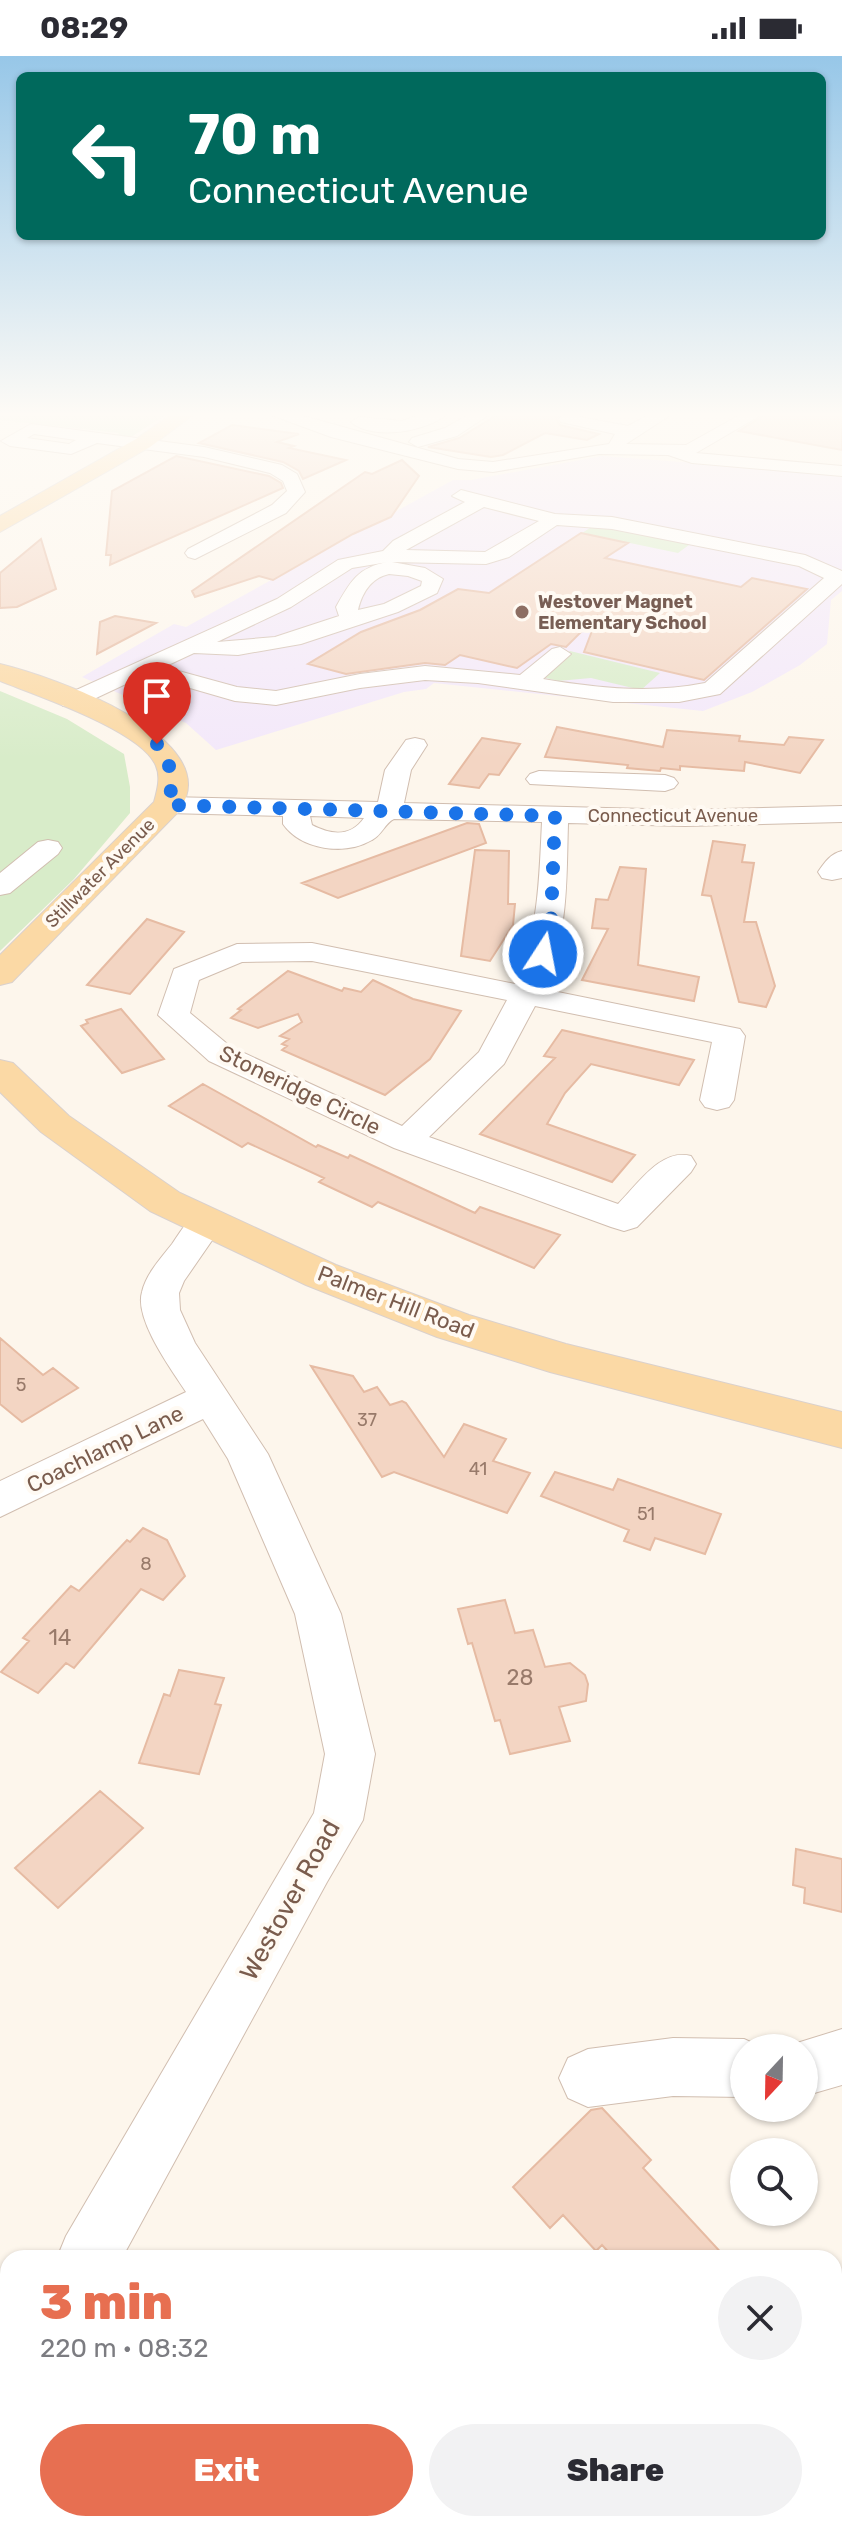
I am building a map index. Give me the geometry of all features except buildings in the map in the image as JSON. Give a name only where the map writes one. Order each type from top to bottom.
[{"type":"main road","name":"Stillwater Avenue","points":[[0,672],[137,731],[157,744],[170,763],[174,783],[168,805],[0,975]]},
{"type":"main road","name":"Palmer Hill Road","points":[[0,1071],[27,1100],[91,1153],[165,1202],[321,1275],[453,1326],[566,1360],[841,1426]]},
{"type":"street","points":[[195,553],[244,528]]},
{"type":"street","points":[[389,556],[427,528]]},
{"type":"street","points":[[71,701],[284,603],[345,564],[389,556],[486,558],[502,553],[538,528]]},
{"type":"street","points":[[141,667],[254,697],[276,698],[423,672],[662,697],[685,696],[712,689],[838,577],[805,561],[635,528]]},
{"type":"street","points":[[186,646],[231,650],[279,645],[319,633],[350,619]]},
{"type":"street","points":[[524,683],[560,654]]},
{"type":"street","points":[[168,805],[297,810],[296,824],[302,831],[326,840],[346,840],[372,828],[384,812],[398,770],[415,745]]},
{"type":"street","points":[[539,779],[665,783]]},
{"type":"street","points":[[601,782],[603,816]]},
{"type":"street","name":"Connecticut Avenue","points":[[384,812],[555,816],[842,814]]},
{"type":"street","points":[[406,1141],[493,1057],[526,994],[543,954],[551,919],[555,816]]},
{"type":"street","points":[[0,887],[48,848]]},
{"type":"street","name":"Stoneridge Circle","points":[[679,1164],[624,1219],[406,1141],[220,1054],[174,1015],[185,975],[237,953],[312,952],[729,1036],[717,1100]]},
{"type":"street","name":"Westover Road","points":[[92,2250],[309,1865],[338,1820],[350,1754],[318,1614],[247,1454],[177,1347],[161,1310],[160,1293],[206,1223]]},
{"type":"street","name":"Coachlamp Lane","points":[[0,1500],[210,1398]]},
{"type":"street","points":[[818,2063],[842,2057]]},
{"type":"street","points":[[588,2078],[673,2067],[730,2068]]},
{"type":"shaded area","name":"Westover Magnet Elementary School","points":[[367,528],[842,528],[842,591],[831,600],[827,644],[800,665],[752,692],[703,711],[434,683],[426,689],[404,692],[216,750],[186,723],[82,677],[174,624],[186,627]]},
{"type":"green space","points":[[591,528],[620,528],[693,542],[678,553],[582,533]]},
{"type":"green space","points":[[570,651],[660,673],[641,690],[591,678],[558,681],[538,676]]},
{"type":"green space","points":[[0,691],[67,719],[124,754],[130,787],[130,813],[74,879],[0,951]]},
{"type":"place","name":"Westover Magnet Elementary School","points":[[522,612]]},
{"type":"route","points":[[157,744],[170,763],[174,783],[168,805],[555,816],[551,919],[543,954]]}]
